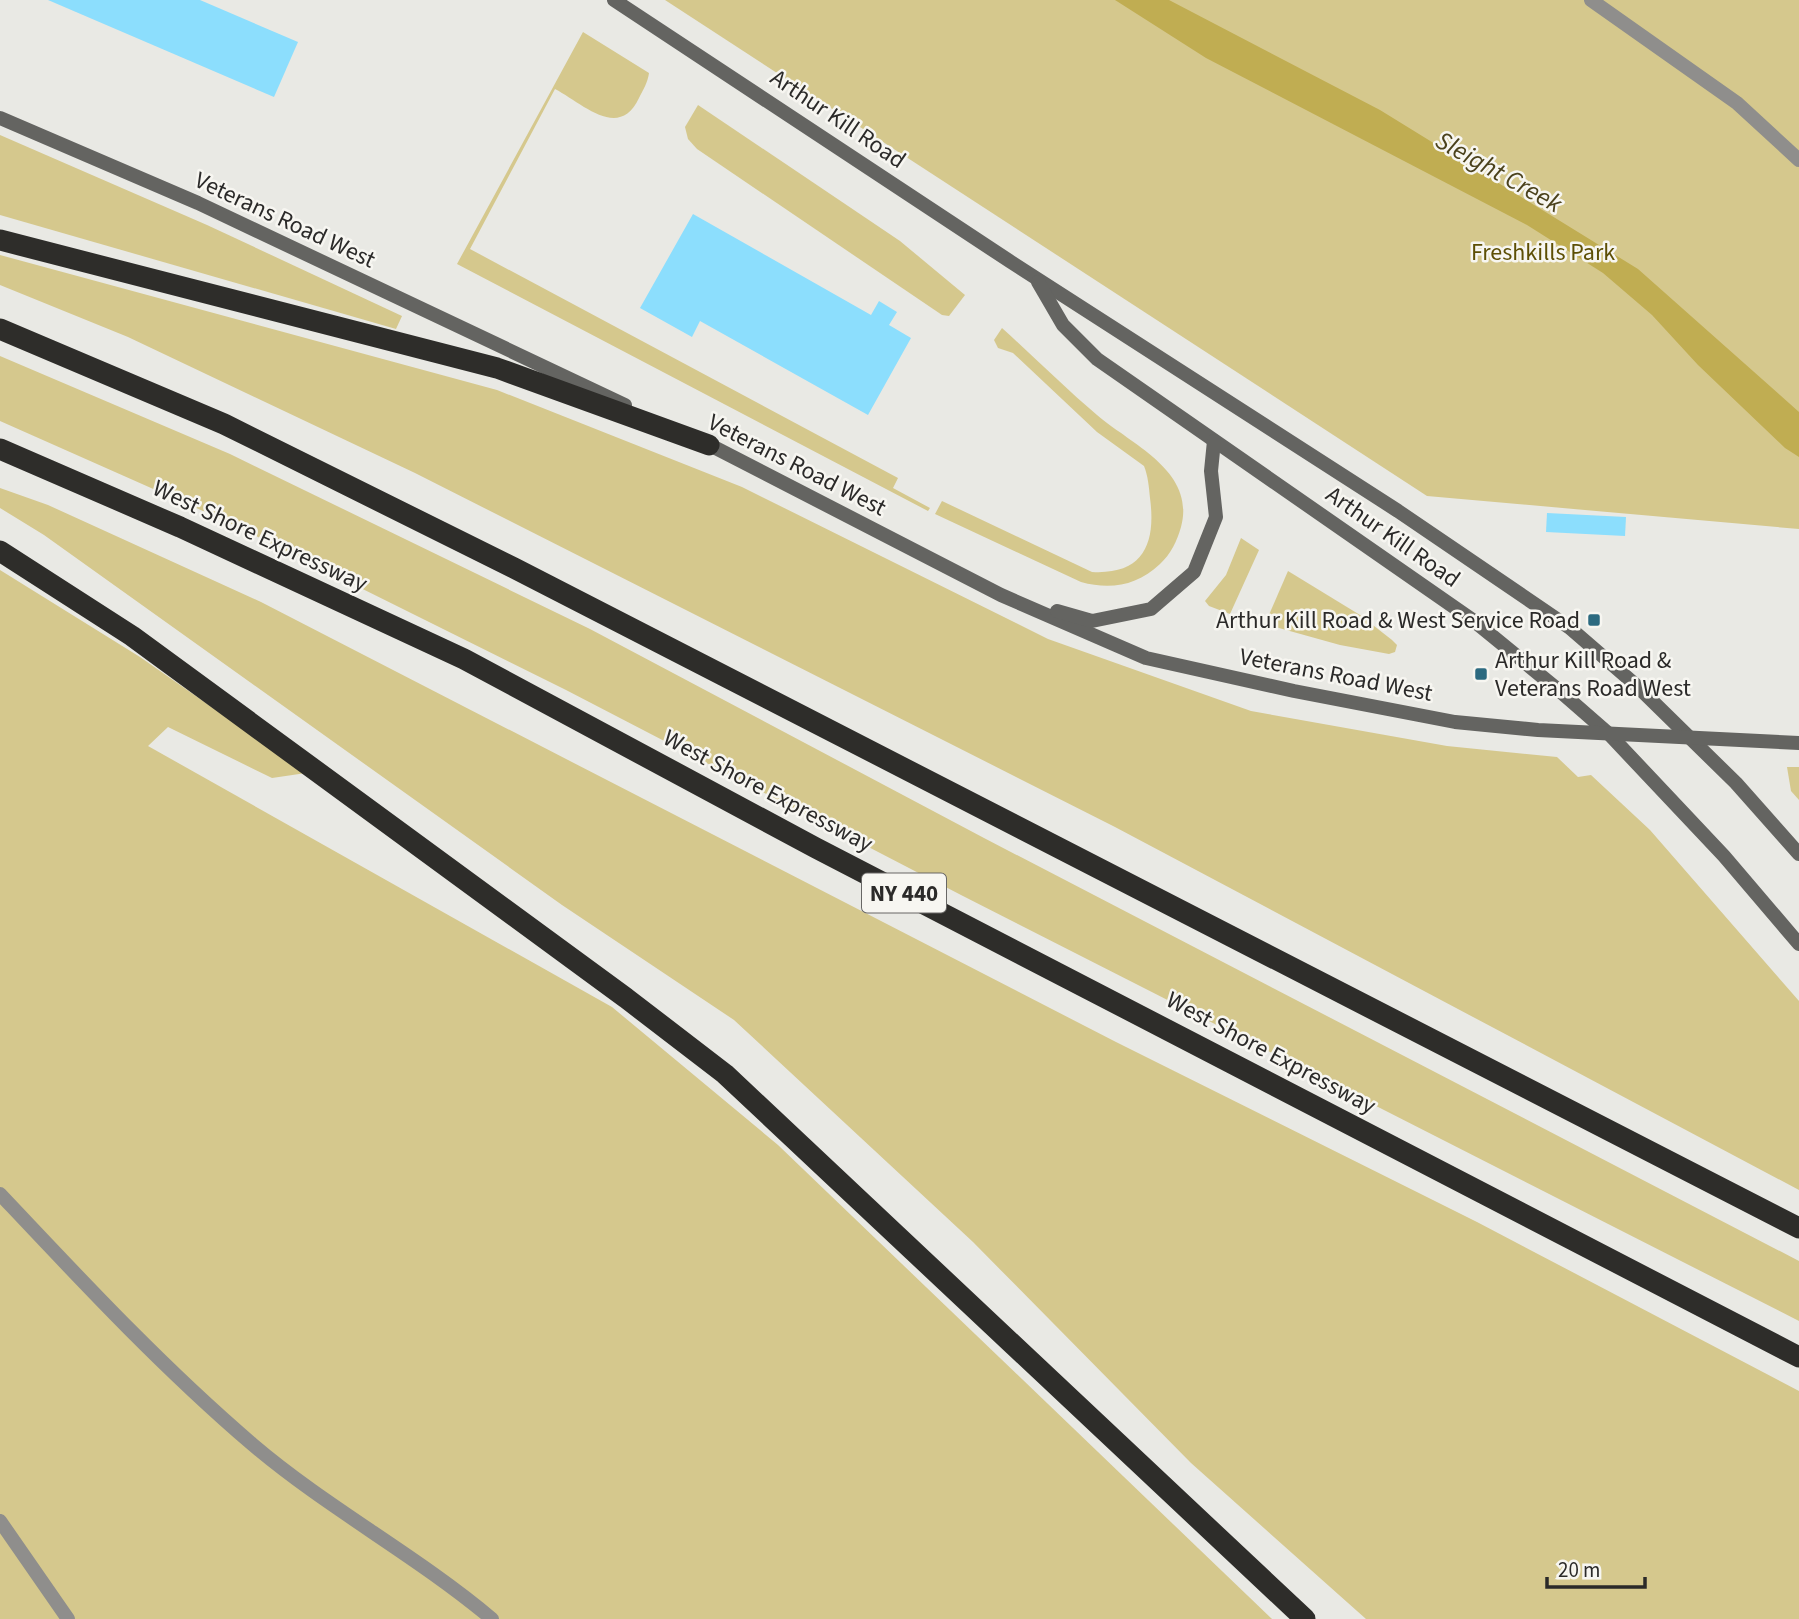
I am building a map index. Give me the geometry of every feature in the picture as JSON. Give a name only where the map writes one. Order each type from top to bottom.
[{"type":"highway","points":[[0,240],[497,368],[709,445]]},
{"type":"highway","points":[[0,330],[224,424],[502,562],[1799,1228]]},
{"type":"highway","name":"West Shore Expressway","points":[[0,449],[180,527],[464,659],[816,848],[1799,1357]]},
{"type":"highway","points":[[0,551],[132,636],[626,998],[725,1074],[1305,1619]]},
{"type":"street","name":"Arthur Kill Road","points":[[614,0],[1036,278],[1387,503],[1548,612],[1637,686],[1736,783],[1799,854]]},
{"type":"street","name":"Veterans Road West","points":[[0,118],[198,203],[709,445],[1001,594],[1146,658],[1294,691],[1455,722],[1609,734],[1799,743]]},
{"type":"street","name":"Arthur Kill Road","points":[[1036,278],[1063,325],[1097,359],[1474,621],[1609,734],[1724,856],[1799,944]]},
{"type":"street","points":[[1001,594],[1092,621],[1151,609],[1194,572],[1216,517],[1211,471],[1214,441]]},
{"type":"lane","points":[[1591,0],[1737,103],[1799,160]]},
{"type":"lane","points":[[0,1194],[151,1352],[252,1444],[326,1503],[492,1619]]},
{"type":"lane","points":[[0,1521],[68,1619]]},
{"type":"green space","name":"Freshkills Park","points":[[665,0],[1799,0],[1799,529],[1427,496]]},
{"type":"green space","points":[[583,32],[649,73],[639,98],[631,111],[621,117],[611,118],[588,109],[555,89],[470,249],[898,478],[893,488],[930,508],[928,511],[457,264]]},
{"type":"green space","points":[[698,105],[900,241],[965,295],[949,316],[942,315],[697,149],[688,139],[685,127]]},
{"type":"green space","points":[[0,135],[207,225],[402,316],[396,329],[0,215]]},
{"type":"green space","points":[[0,255],[497,390],[742,487],[1048,639],[1251,711],[1447,746],[1557,757],[1578,777],[1591,775],[1650,830],[1799,1001],[1799,1190],[1115,827],[415,473],[128,337],[0,285]]},
{"type":"green space","points":[[1002,328],[1097,415],[1158,461],[1179,490],[1183,507],[1181,527],[1175,542],[1164,560],[1142,577],[1113,586],[1081,582],[935,514],[942,501],[1092,572],[1110,572],[1124,568],[1135,562],[1148,542],[1151,514],[1144,466],[1097,432],[1013,353],[998,348],[994,340]]},
{"type":"green space","points":[[0,356],[230,454],[590,629],[984,838],[1799,1261],[1799,1321],[961,895],[566,690],[230,523],[0,421]]},
{"type":"green space","points":[[0,488],[48,505],[261,602],[1116,1042],[1477,1222],[1799,1391],[1799,1619],[1366,1619],[1191,1463],[973,1242],[734,1020],[562,905],[44,535],[0,508]]},
{"type":"green space","points":[[1241,538],[1259,550],[1230,614],[1209,606],[1205,601],[1226,575]]},
{"type":"green space","points":[[0,570],[140,657],[306,773],[272,778],[168,727],[148,746],[612,1007],[778,1145],[1272,1619],[0,1619]]},
{"type":"green space","points":[[1288,571],[1360,615],[1397,645],[1395,652],[1389,654],[1340,645],[1265,624]]},
{"type":"green space","points":[[1787,767],[1799,767],[1799,800],[1791,791]]},
{"type":"shaded area","points":[[1115,0],[1169,0],[1380,110],[1638,269],[1799,412],[1799,457],[1785,448],[1698,365],[1652,315],[1603,273],[1527,225],[1206,58]]},
{"type":"building","points":[[48,0],[200,0],[298,42],[274,97]]},
{"type":"building","points":[[693,214],[871,315],[879,301],[897,312],[889,325],[911,338],[868,415],[700,321],[692,337],[640,308]]},
{"type":"building","points":[[1547,513],[1626,517],[1625,536],[1546,532]]},
{"type":"place","name":"Arthur Kill Road & West Service Road","points":[[1594,620]]},
{"type":"place","name":"Arthur Kill Road & Veterans Road West","points":[[1481,674]]},
{"type":"water label","name":"Sleight Creek","points":[[1499,172]]}]
